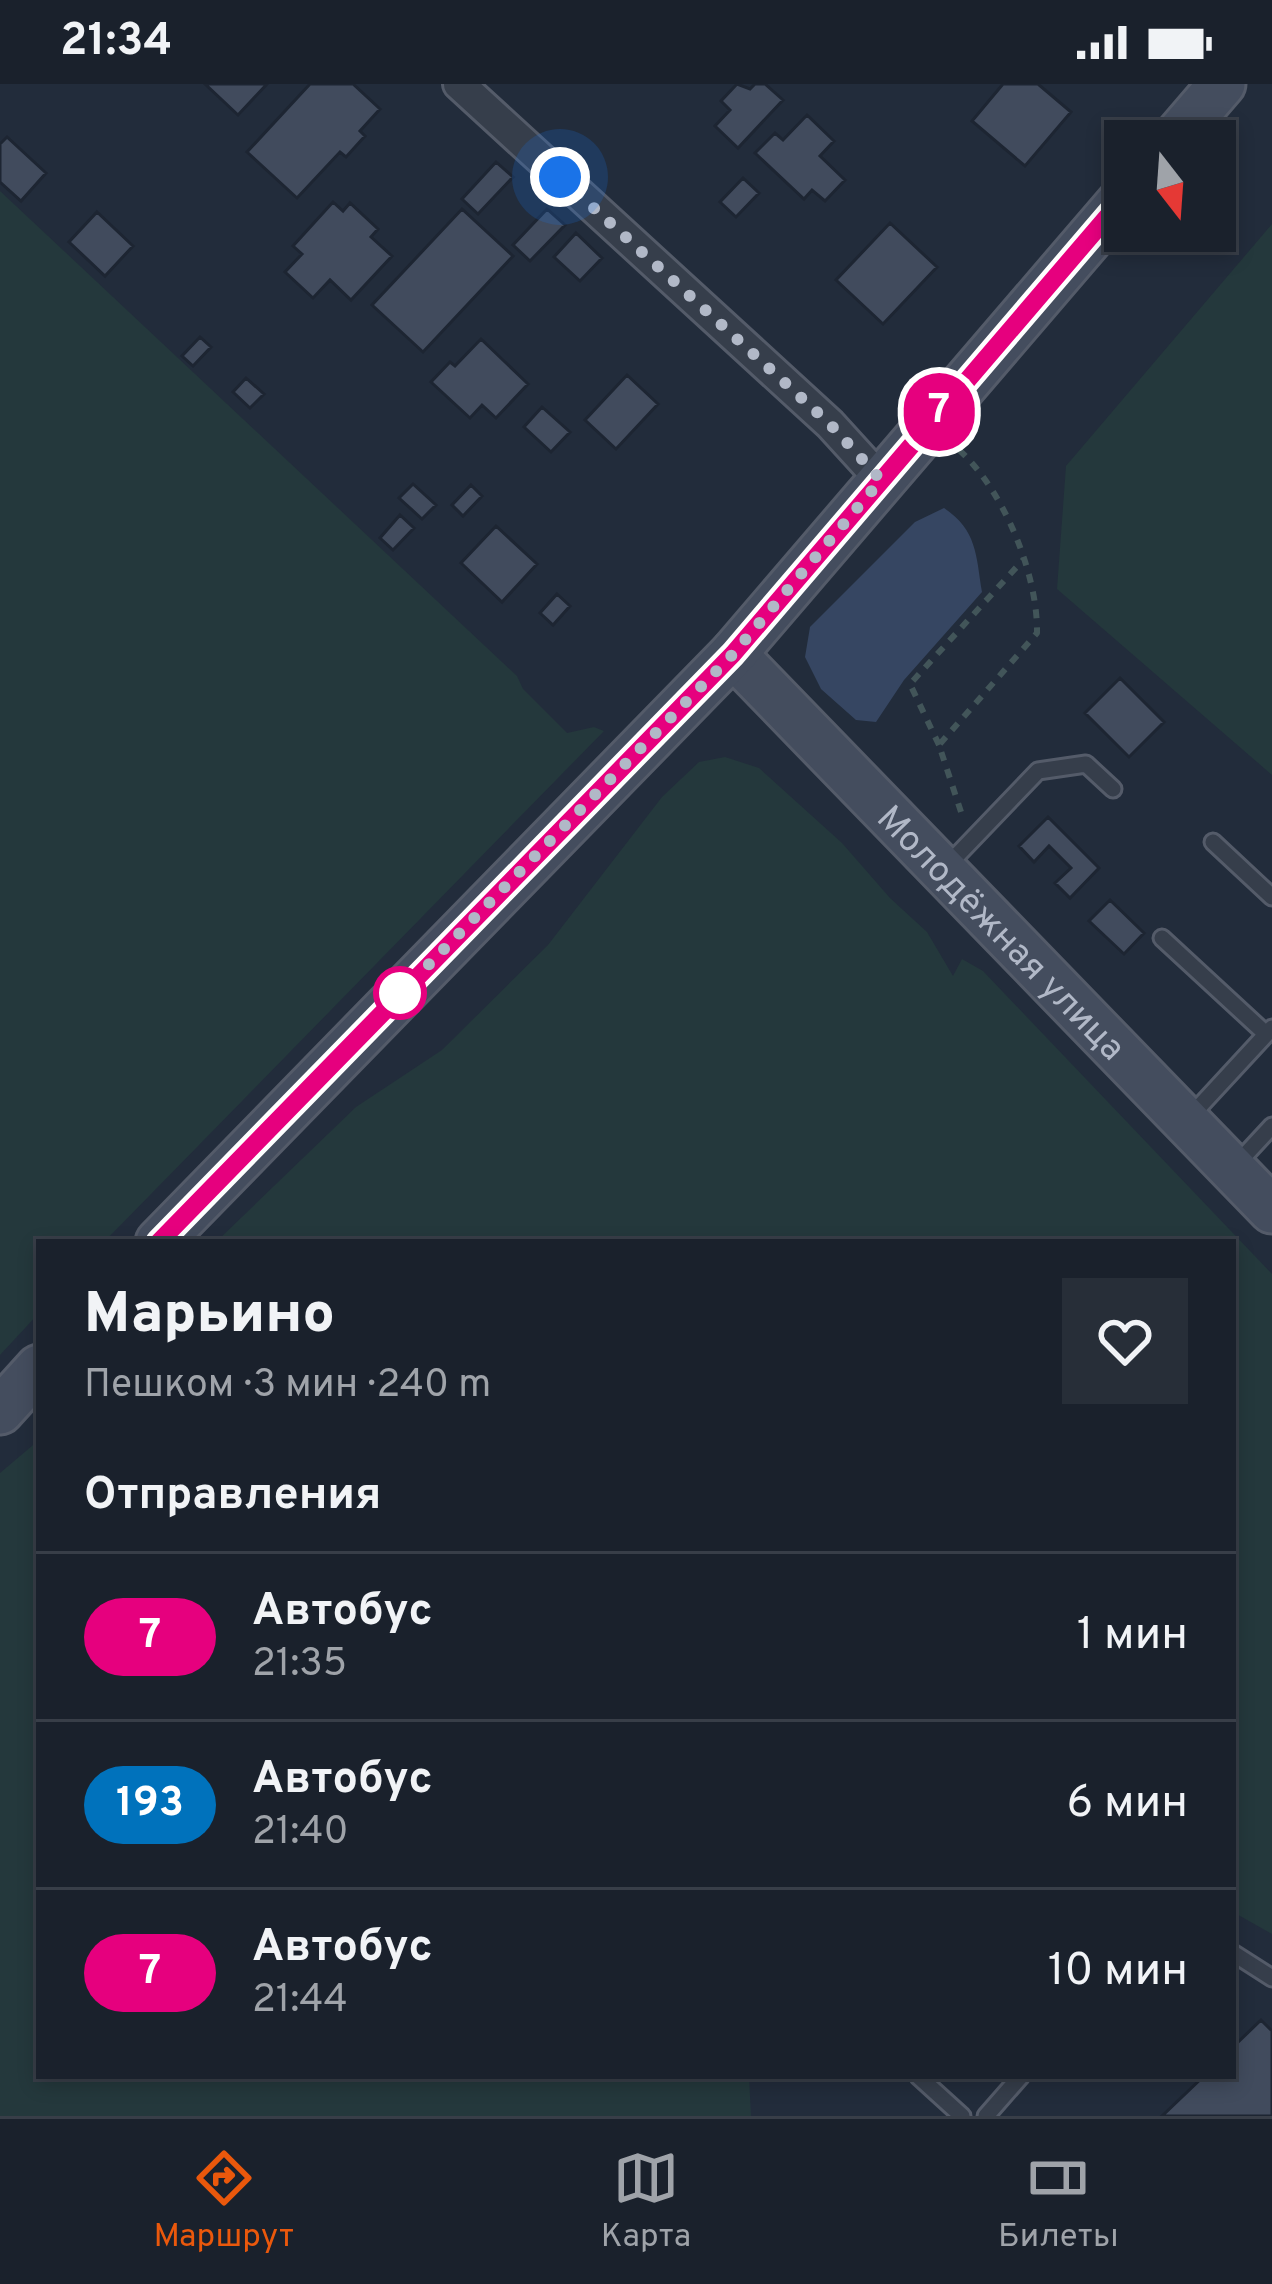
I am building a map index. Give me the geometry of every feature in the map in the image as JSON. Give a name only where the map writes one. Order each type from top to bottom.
[{"type":"street","points":[[459,84],[830,424],[881,480]]},
{"type":"street","points":[[1191,120],[1222,84]]},
{"type":"street","points":[[162,1239],[733,654],[1104,220]]},
{"type":"street","name":"Молодёжная улица","points":[[733,654],[957,856],[1186,1121],[1272,1210]]},
{"type":"street","points":[[0,1411],[36,1371]]},
{"type":"lane","points":[[957,856],[1038,771],[1086,764],[1113,789]]},
{"type":"lane","points":[[1213,842],[1272,897]]},
{"type":"lane","points":[[1162,938],[1269,1031],[1186,1121]]},
{"type":"lane","points":[[1232,1169],[1272,1126]]},
{"type":"lane","points":[[1236,1955],[1272,1978]]},
{"type":"lane","points":[[921,2079],[962,2116]]},
{"type":"lane","points":[[986,2116],[1018,2079]]},
{"type":"path","points":[[939,745],[1037,633],[1037,615],[1009,522],[983,471],[956,448]]},
{"type":"path","points":[[957,856],[939,745],[910,684],[1023,560]]},
{"type":"green space","points":[[0,191],[517,676],[523,689],[567,733],[594,727],[604,731],[107,1239],[36,1239],[36,1316],[0,1355]]},
{"type":"green space","points":[[1272,224],[1272,775],[1057,589],[1066,466]]},
{"type":"green space","points":[[725,757],[759,768],[842,843],[927,932],[953,976],[962,959],[983,971],[1272,1274],[1272,1934],[1236,1914],[1236,1239],[219,1239],[356,1107],[442,1050],[548,945],[662,797],[699,762]]},
{"type":"green space","points":[[36,1443],[36,2079],[749,2079],[751,2116],[0,2116],[0,1473]]},
{"type":"water","points":[[944,508],[969,534],[982,592],[904,680],[876,722],[856,720],[821,689],[805,657],[810,627],[915,522]]},
{"type":"building","points":[[205,84],[267,84],[238,115]]},
{"type":"building","points":[[310,84],[353,84],[380,109],[360,131],[365,136],[346,157],[340,152],[297,198],[247,152]]},
{"type":"building","points":[[737,84],[750,89],[765,84],[783,100],[738,148],[715,126],[730,110],[721,101]]},
{"type":"building","points":[[1003,84],[1038,84],[1071,112],[1025,166],[972,121]]},
{"type":"building","points":[[807,115],[834,141],[820,156],[845,180],[825,201],[812,190],[804,199],[755,153],[775,133],[783,140]]},
{"type":"building","points":[[7,137],[46,173],[21,201],[0,182],[0,144]]},
{"type":"building","points":[[496,162],[513,177],[478,214],[462,199]]},
{"type":"building","points":[[743,178],[759,193],[736,217],[720,202]]},
{"type":"building","points":[[333,202],[343,211],[350,203],[378,229],[371,237],[392,256],[351,300],[330,280],[313,298],[285,272],[302,254],[293,246]]},
{"type":"building","points":[[462,209],[513,256],[423,352],[372,305]]},
{"type":"building","points":[[547,209],[565,225],[530,261],[513,245]]},
{"type":"building","points":[[97,212],[133,246],[105,276],[69,242]]},
{"type":"building","points":[[890,223],[937,267],[883,324],[836,280]]},
{"type":"building","points":[[576,233],[602,258],[580,281],[554,257]]},
{"type":"building","points":[[200,337],[211,347],[193,366],[182,356]]},
{"type":"building","points":[[481,339],[528,384],[496,418],[482,405],[470,418],[431,382]]},
{"type":"building","points":[[627,375],[658,404],[616,449],[585,420]]},
{"type":"building","points":[[246,378],[264,394],[250,408],[233,392]]},
{"type":"building","points":[[542,407],[570,432],[551,452],[524,427]]},
{"type":"building","points":[[413,484],[436,505],[422,519],[399,498]]},
{"type":"building","points":[[471,485],[482,496],[463,516],[452,505]]},
{"type":"building","points":[[400,515],[414,528],[393,550],[380,538]]},
{"type":"building","points":[[496,526],[537,564],[502,602],[461,563]]},
{"type":"building","points":[[557,594],[570,606],[553,625],[540,613]]},
{"type":"building","points":[[1120,678],[1164,722],[1129,757],[1085,713]]},
{"type":"building","points":[[1048,817],[1099,868],[1070,898],[1055,883],[1071,868],[1049,846],[1034,862],[1019,846]]},
{"type":"building","points":[[1110,900],[1144,933],[1124,954],[1089,921]]},
{"type":"building","points":[[1261,2020],[1272,2031],[1272,2116],[1162,2116],[1201,2079],[1236,2079],[1236,2044]]},
{"type":"bus line","name":"7","points":[[162,1239],[733,654],[1104,220]]},
{"type":"route","points":[[400,993],[392,1002],[733,654],[881,480],[830,424],[560,177]]}]
